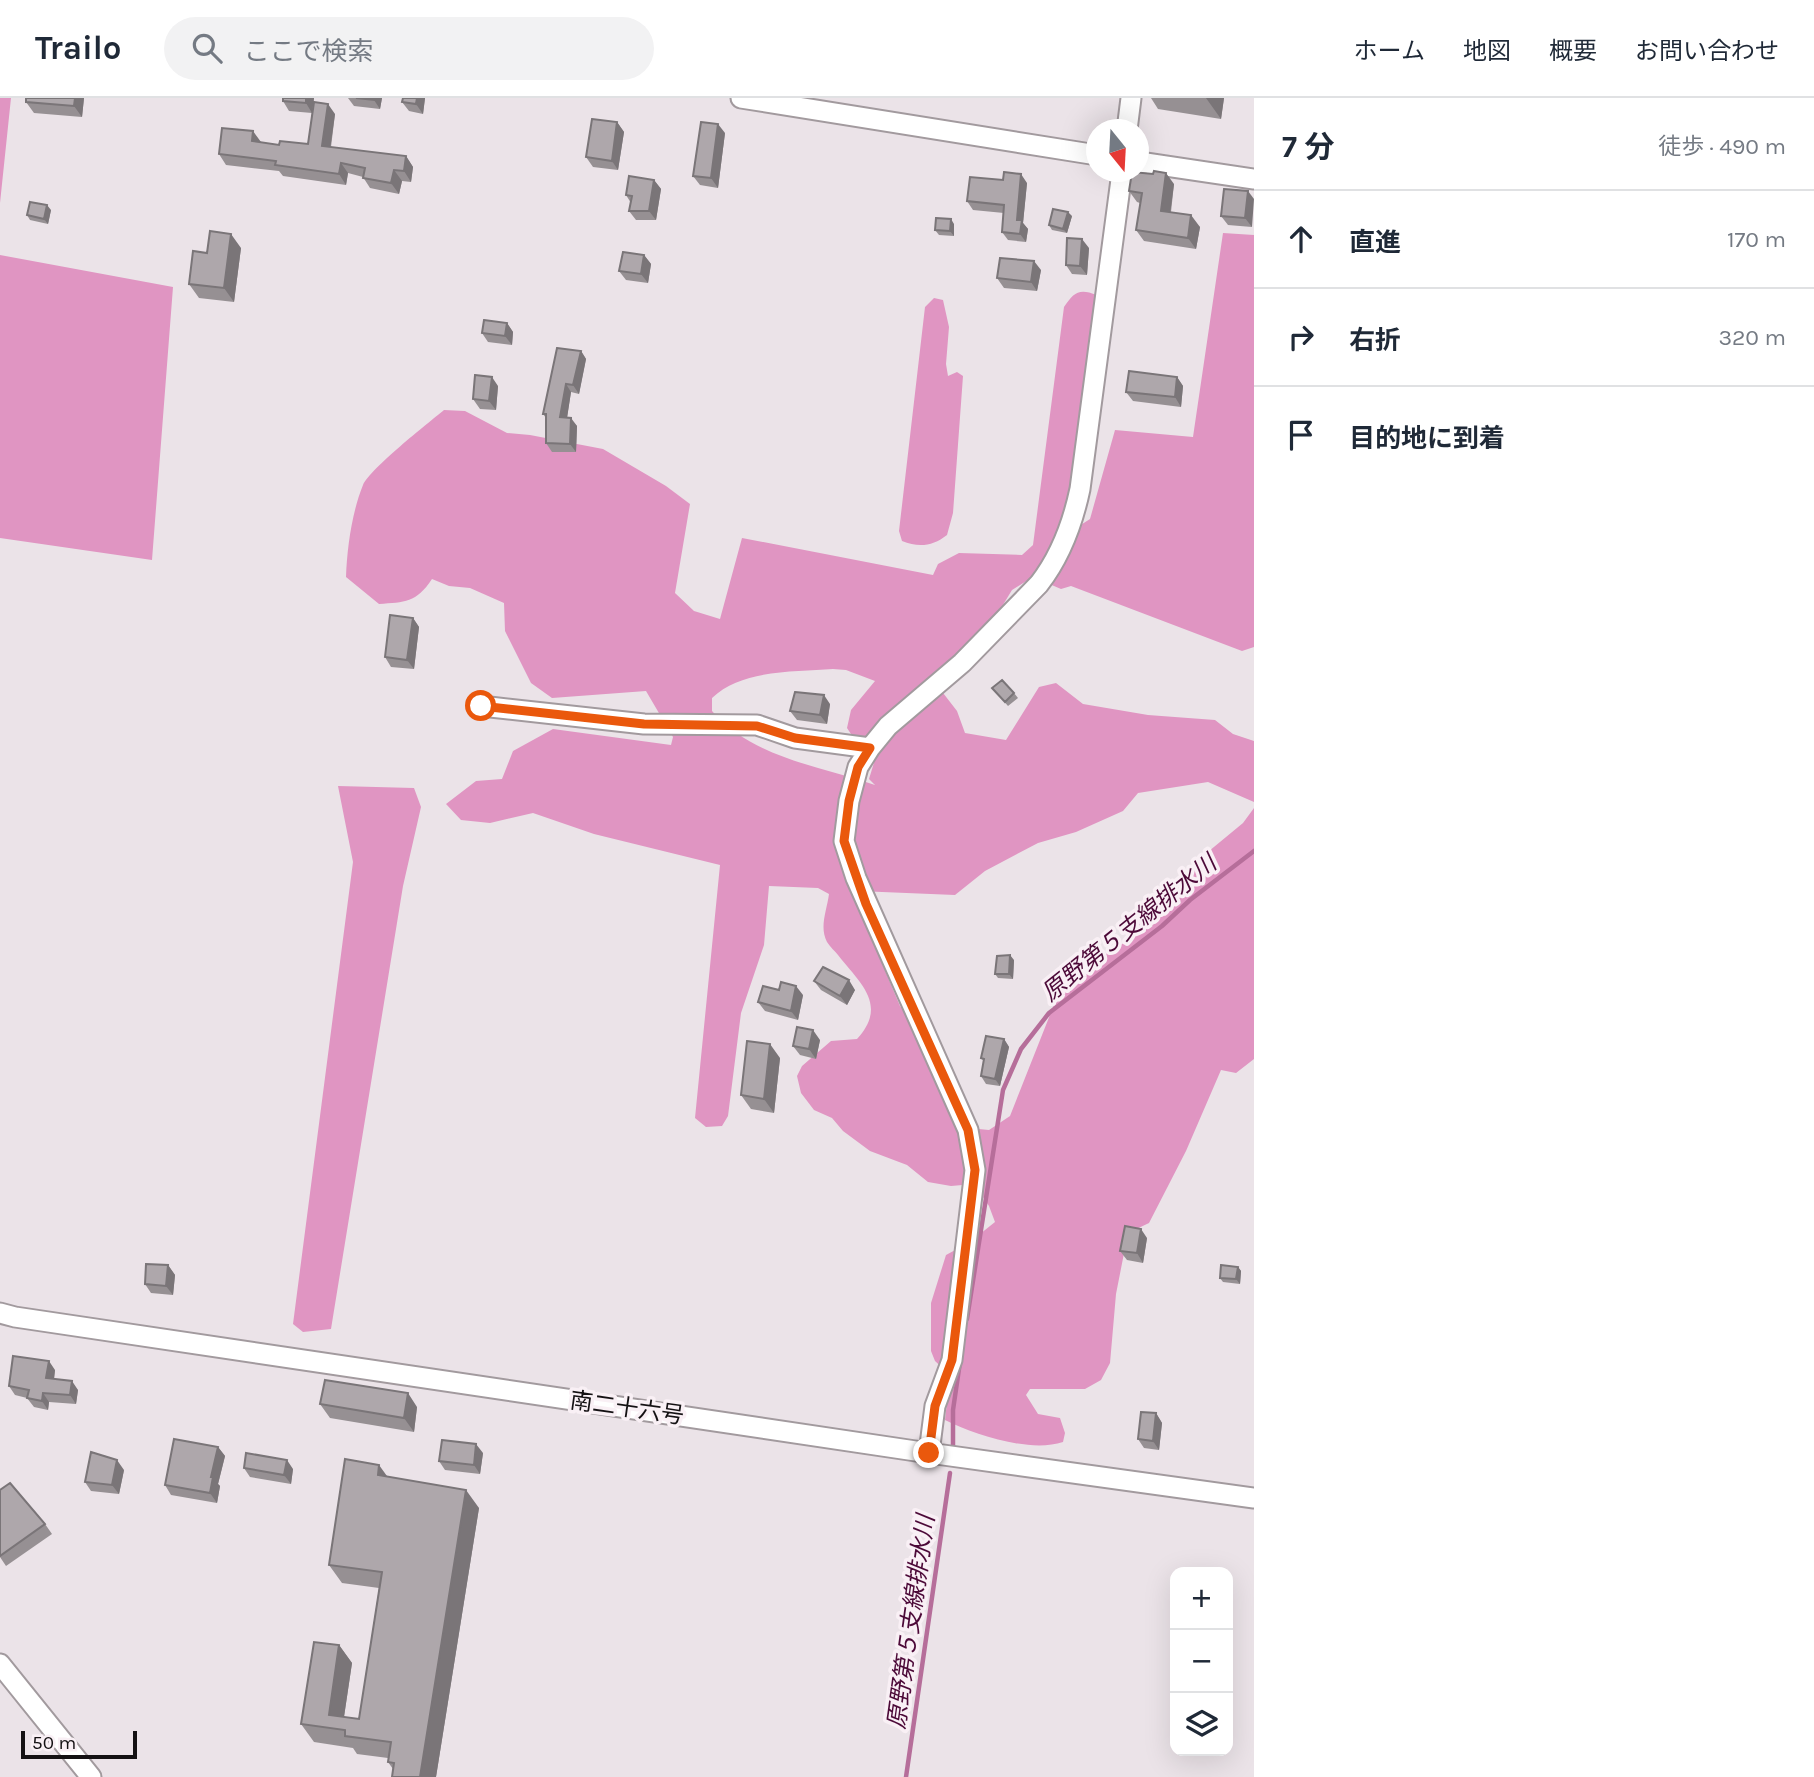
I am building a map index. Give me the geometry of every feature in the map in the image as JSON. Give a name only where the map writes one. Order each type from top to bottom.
[{"type":"street","points":[[741,98],[1086,153]]},
{"type":"street","points":[[1128,119],[1131,98]]},
{"type":"street","points":[[1149,163],[1254,179]]},
{"type":"street","points":[[929,1453],[935,1406],[952,1360],[975,1170],[968,1130],[866,904],[844,841],[849,801],[858,767],[888,726],[962,663],[1050,570],[1075,513],[1080,489],[1121,182]]},
{"type":"street","points":[[481,706],[644,724],[757,726],[795,738],[870,748]]},
{"type":"street","name":"南二十六号","points":[[0,1313],[71,1326],[929,1453],[1254,1498]]},
{"type":"street","points":[[0,1664],[91,1777]]},
{"type":"shaded area","points":[[0,98],[11,98],[0,203]]},
{"type":"shaded area","points":[[1223,233],[1254,235],[1254,647],[1242,651],[1071,586],[1061,589],[1033,577],[1012,590],[989,628],[933,680],[957,711],[965,733],[1006,740],[1039,687],[1056,683],[1083,704],[1148,715],[1215,720],[1233,734],[1254,741],[1254,802],[1208,782],[1138,793],[1123,811],[1076,832],[1038,843],[985,871],[955,895],[858,891],[862,914],[900,1006],[914,1024],[958,1127],[989,1130],[1010,1116],[1063,982],[1124,943],[1180,875],[1243,823],[1254,808],[1254,1059],[1236,1073],[1221,1070],[1186,1151],[1149,1223],[1128,1233],[1116,1294],[1110,1363],[1101,1380],[1085,1389],[1030,1389],[1026,1395],[1038,1414],[1060,1418],[1065,1433],[1063,1442],[1050,1445],[1019,1444],[971,1431],[945,1420],[950,1375],[935,1361],[931,1351],[931,1303],[946,1255],[970,1242],[995,1222],[989,1206],[974,1184],[951,1186],[928,1182],[907,1165],[870,1151],[843,1131],[832,1118],[814,1110],[801,1093],[797,1076],[802,1066],[831,1041],[857,1039],[870,1016],[868,995],[828,944],[825,936],[824,924],[829,894],[818,888],[769,886],[764,945],[741,1013],[728,1116],[722,1126],[706,1127],[695,1118],[720,865],[594,834],[533,813],[490,823],[461,820],[446,804],[476,781],[502,779],[513,751],[553,729],[671,745],[673,737],[646,691],[552,698],[531,683],[505,631],[504,603],[470,588],[449,586],[432,579],[421,593],[409,600],[379,604],[346,577],[351,530],[359,496],[368,477],[444,410],[465,411],[507,433],[603,449],[666,486],[690,504],[675,593],[694,611],[720,619],[742,538],[933,575],[938,564],[959,553],[1022,555],[1033,545],[1064,307],[1074,295],[1081,292],[1097,295],[1112,325],[1110,344],[1081,433],[1076,528],[1090,519],[1115,430],[1193,437]],"holes":[[[846,670],[875,681],[851,710],[847,728],[853,737],[862,739],[876,756],[869,779],[875,785],[767,750],[747,740],[712,711],[712,698],[724,689],[753,677],[786,672]]]},
{"type":"shaded area","points":[[0,255],[173,287],[152,560],[0,538]]},
{"type":"shaded area","points":[[934,298],[943,300],[949,327],[946,364],[948,376],[957,372],[963,376],[953,513],[947,535],[931,544],[914,545],[902,541],[899,531],[925,307]]},
{"type":"shaded area","points":[[338,786],[414,788],[421,807],[403,886],[331,1329],[303,1332],[293,1324],[353,862]]},
{"type":"building","points":[[26,98],[75,98],[74,106],[26,102]]},
{"type":"building","points":[[283,98],[306,98],[306,103],[283,101]]},
{"type":"building","points":[[403,98],[417,98],[416,104],[402,102]]},
{"type":"building","points":[[314,102],[328,104],[322,146],[406,156],[404,171],[394,170],[391,183],[363,178],[365,168],[341,163],[339,174],[275,165],[276,161],[219,154],[222,128],[253,131],[252,141],[279,145],[280,141],[308,144]]},
{"type":"building","points":[[592,119],[617,122],[612,161],[586,157]]},
{"type":"building","points":[[701,122],[718,124],[711,178],[693,176]]},
{"type":"building","points":[[1154,171],[1166,173],[1161,211],[1191,215],[1188,238],[1136,230],[1142,193],[1129,191],[1130,182],[1149,182],[1149,174],[1153,174]]},
{"type":"building","points":[[1004,172],[1021,174],[1017,220],[1022,220],[1020,234],[1002,232],[1004,205],[967,201],[970,177],[1003,180]]},
{"type":"building","points":[[629,176],[654,180],[649,211],[629,211],[632,196],[626,195]]},
{"type":"building","points":[[1224,189],[1248,191],[1245,218],[1221,216]]},
{"type":"building","points":[[30,202],[47,205],[44,219],[27,215]]},
{"type":"building","points":[[1053,209],[1068,212],[1063,229],[1049,225]]},
{"type":"building","points":[[936,218],[951,219],[950,231],[935,230]]},
{"type":"building","points":[[210,231],[231,234],[224,288],[189,284],[193,251],[207,253]]},
{"type":"building","points":[[1067,238],[1082,239],[1080,266],[1066,265]]},
{"type":"building","points":[[623,252],[644,255],[641,274],[619,271]]},
{"type":"building","points":[[1000,258],[1034,261],[1031,282],[997,278]]},
{"type":"building","points":[[484,320],[507,323],[505,336],[482,333]]},
{"type":"building","points":[[557,348],[581,351],[573,385],[566,384],[560,417],[571,418],[570,444],[546,443],[546,414],[543,414]]},
{"type":"building","points":[[1129,371],[1177,377],[1175,397],[1126,392]]},
{"type":"building","points":[[475,375],[492,377],[489,401],[473,399]]},
{"type":"building","points":[[390,615],[413,618],[407,660],[385,657]]},
{"type":"building","points":[[1002,680],[1014,693],[1005,702],[992,688]]},
{"type":"building","points":[[795,692],[824,695],[820,715],[790,711]]},
{"type":"building","points":[[1010,955],[1009,974],[995,974],[997,956]]},
{"type":"building","points":[[823,967],[849,980],[840,996],[814,981]]},
{"type":"building","points":[[781,982],[796,986],[791,1011],[758,1002],[763,986],[779,990]]},
{"type":"building","points":[[797,1027],[813,1030],[809,1049],[793,1046]]},
{"type":"building","points":[[986,1036],[1004,1039],[995,1079],[981,1076],[984,1059],[981,1058]]},
{"type":"building","points":[[747,1041],[770,1044],[764,1099],[741,1095]]},
{"type":"building","points":[[1125,1226],[1141,1229],[1137,1253],[1120,1251]]},
{"type":"building","points":[[146,1264],[168,1265],[166,1286],[145,1284]]},
{"type":"building","points":[[1221,1265],[1238,1267],[1236,1279],[1220,1278]]},
{"type":"building","points":[[13,1356],[49,1361],[46,1378],[72,1381],[70,1395],[43,1393],[42,1401],[27,1398],[29,1390],[9,1386]]},
{"type":"building","points":[[325,1380],[408,1393],[404,1418],[320,1404]]},
{"type":"building","points":[[1141,1412],[1156,1413],[1153,1441],[1138,1439]]},
{"type":"building","points":[[174,1439],[218,1447],[210,1493],[165,1485]]},
{"type":"building","points":[[442,1440],[476,1444],[474,1465],[439,1461]]},
{"type":"building","points":[[91,1452],[117,1460],[112,1485],[85,1482]]},
{"type":"building","points":[[246,1453],[287,1460],[284,1475],[244,1468]]},
{"type":"building","points":[[345,1459],[379,1465],[378,1475],[466,1490],[420,1777],[392,1777],[394,1763],[388,1762],[391,1742],[345,1736],[345,1730],[301,1724],[314,1642],[339,1645],[329,1715],[359,1719],[382,1572],[329,1565]]},
{"type":"building","points":[[10,1483],[45,1524],[0,1556],[0,1490]]},
{"type":"waterway","name":"原野第５支線排水川","points":[[967,1319],[1003,1090],[1021,1049],[1049,1013],[1254,851]]},
{"type":"waterway","name":"原野第５支線排水川","points":[[953,1446],[953,1410],[960,1362]]},
{"type":"waterway","name":"原野第５支線排水川","points":[[906,1777],[950,1473]]},
{"type":"route","points":[[481,706],[644,724],[757,726],[795,738],[870,748],[858,767],[849,801],[844,841],[866,904],[968,1130],[975,1170],[952,1360],[935,1406],[929,1453]]}]
